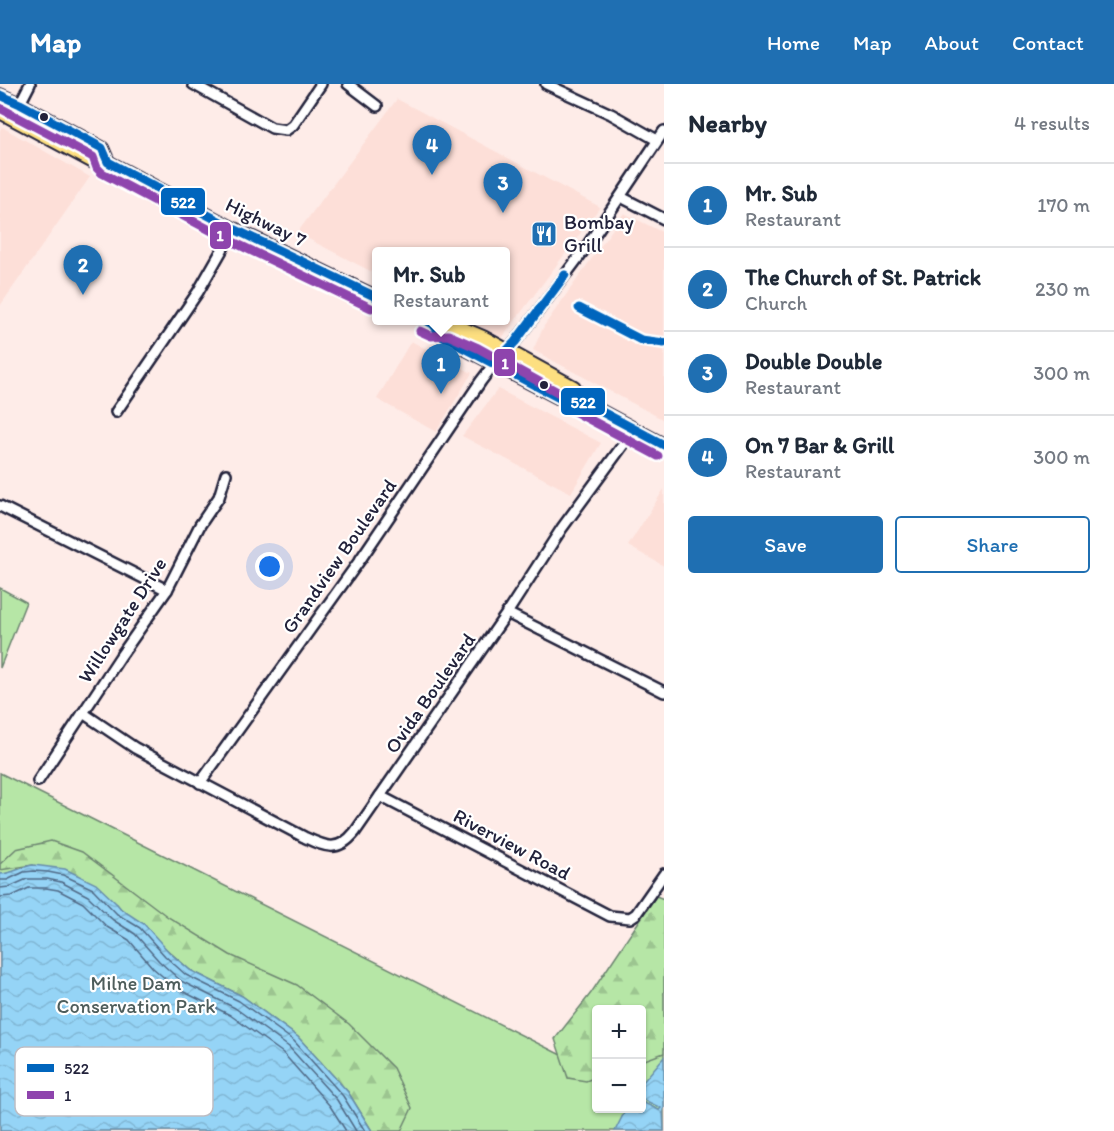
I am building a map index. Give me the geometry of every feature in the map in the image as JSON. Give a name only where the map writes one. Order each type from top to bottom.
[{"type":"main road","name":"Highway 7","points":[[0,95],[102,148],[108,162]]},
{"type":"main road","name":"Highway 7","points":[[0,112],[95,163],[108,162],[234,229],[372,295]]},
{"type":"main road","points":[[432,325],[443,337],[565,401],[576,398],[664,446]]},
{"type":"main road","points":[[453,325],[483,337],[574,387],[576,398]]},
{"type":"street","points":[[12,119],[30,84]]},
{"type":"street","points":[[194,84],[272,128],[286,130],[293,125],[321,84]]},
{"type":"street","points":[[348,84],[377,106]]},
{"type":"street","points":[[546,84],[610,114],[657,140]]},
{"type":"street","name":"Grandview Boulevard","points":[[200,783],[360,560],[494,364],[515,342],[587,246],[664,131]]},
{"type":"street","points":[[621,197],[664,219]]},
{"type":"street","points":[[116,412],[198,292],[234,229]]},
{"type":"street","name":"Ovida Boulevard","points":[[83,713],[135,748],[304,837],[328,847],[342,844],[349,839],[380,796],[562,528],[634,430]]},
{"type":"street","name":"Willowgate Drive","points":[[38,781],[167,590],[200,525],[219,497],[226,474]]},
{"type":"street","points":[[0,506],[167,590]]},
{"type":"street","points":[[507,612],[664,692]]},
{"type":"street","name":"Riverview Road","points":[[380,796],[610,916],[630,918],[636,914],[664,874]]},
{"type":"shaded area","points":[[397,99],[600,207],[502,338],[476,325],[510,325],[510,247],[372,247],[372,272],[297,233]]},
{"type":"shaded area","points":[[2,127],[90,177],[0,306],[0,130]]},
{"type":"shaded area","points":[[624,213],[664,233],[664,420],[533,350],[544,326]]},
{"type":"shaded area","points":[[411,341],[472,373],[436,432],[377,399]]},
{"type":"shaded area","points":[[498,389],[601,443],[571,493],[462,436]]},
{"type":"shaded area","points":[[664,489],[664,566],[628,546]]},
{"type":"green space","points":[[0,588],[26,602],[0,668]]},
{"type":"green space","name":"Milne Dam Conservation Park","points":[[0,773],[567,1058],[592,1024],[592,1113],[646,1113],[646,1005],[644,1005],[664,941],[664,1131],[0,1131]]},
{"type":"green space","points":[[51,841],[82,852],[168,917],[230,955],[297,985],[349,1024],[393,1068],[412,1108],[401,1131],[372,1131],[348,1092],[298,1037],[242,996],[190,970],[117,904],[33,865],[0,870],[0,864],[16,849]]},
{"type":"green space","points":[[656,896],[664,899],[664,1053],[646,1060],[646,1005],[592,1005],[592,1079],[586,1081],[568,1078],[555,1039],[591,993]]},
{"type":"water","points":[[33,865],[65,869],[96,884],[121,909],[144,924],[169,952],[190,970],[242,996],[298,1037],[348,1092],[372,1131],[0,1131],[0,874]]},
{"type":"water","points":[[664,1057],[664,1131],[615,1131],[624,1113],[646,1113],[646,1104],[659,1110],[661,1108],[646,1101],[646,1078]]},
{"type":"transit line","name":"522","points":[[0,95],[102,148],[108,162],[234,229],[372,295]]},
{"type":"transit line","name":"1","points":[[0,108],[93,157],[97,168],[102,173],[229,240],[371,308]]},
{"type":"transit line","name":"522","points":[[494,364],[515,342],[565,275]]},
{"type":"transit line","name":"522","points":[[579,308],[641,340],[664,343]]},
{"type":"transit line","name":"522","points":[[434,325],[443,337],[565,401],[576,398],[664,445]]},
{"type":"transit line","name":"1","points":[[420,331],[431,336],[448,335],[478,348],[563,395],[565,404],[570,409],[658,456]]},
{"type":"place","name":"On 7 Bar & Grill","points":[[432,175]]},
{"type":"place","name":"Double Double","points":[[503,213]]},
{"type":"place","name":"Bombay Grill","points":[[544,234]]},
{"type":"place","name":"The Church of St. Patrick","points":[[83,295]]},
{"type":"place","name":"Mr. Sub","points":[[441,394]]}]
